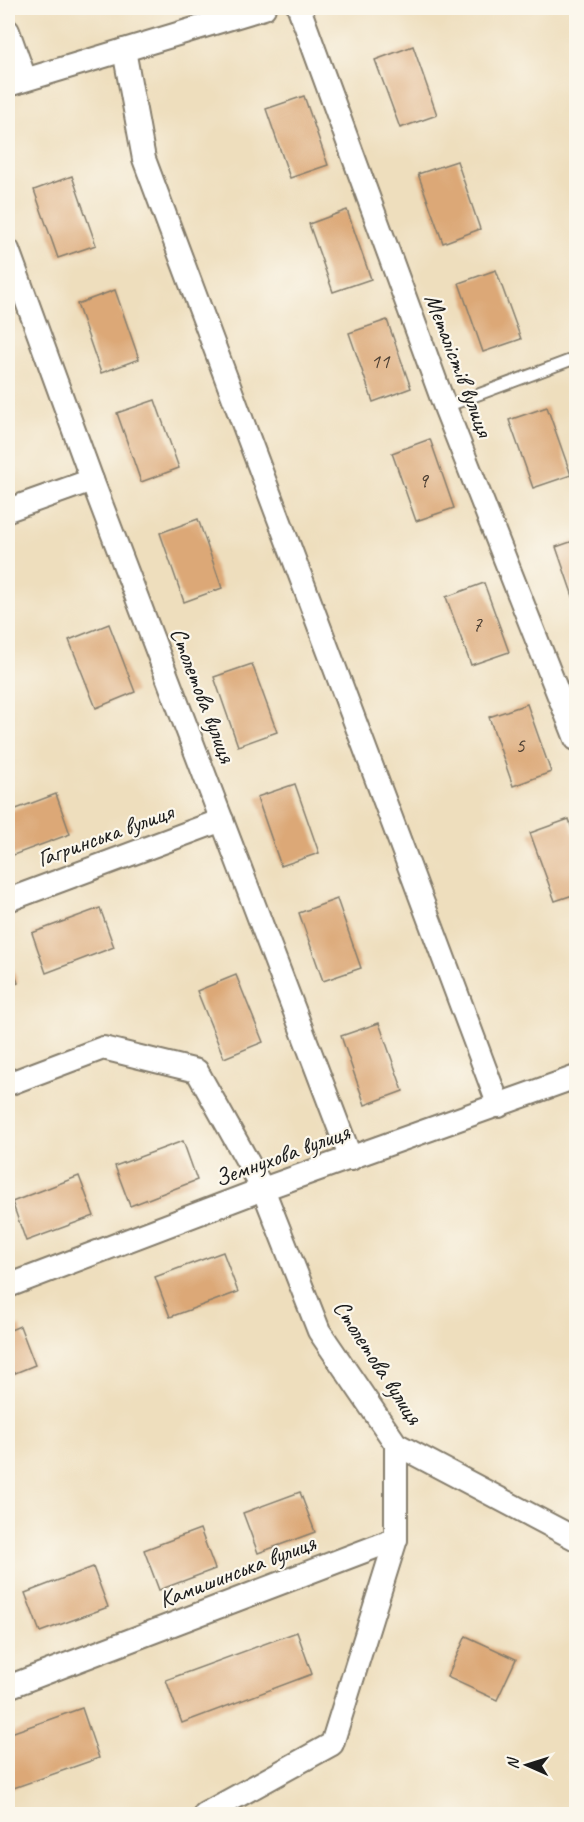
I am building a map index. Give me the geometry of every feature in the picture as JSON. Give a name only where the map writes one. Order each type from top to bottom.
[{"type":"street","name":"Металістів вулиця","points":[[299,8],[445,407],[576,739]]},
{"type":"street","points":[[8,31],[16,82],[252,9]]},
{"type":"street","points":[[124,50],[144,159],[499,1106]]},
{"type":"street","name":"Столетова вулиця","points":[[8,250],[92,480],[351,1159]]},
{"type":"street","points":[[8,510],[92,480]]},
{"type":"street","name":"Гагринська вулиця","points":[[8,900],[222,820]]},
{"type":"street","name":"Столетова вулиця","points":[[8,1084],[103,1048],[197,1071],[264,1189],[319,1331],[396,1444],[576,1539]]},
{"type":"street","name":"Земнухова вулиця","points":[[8,1286],[264,1189],[576,1077]]},
{"type":"street","points":[[205,1815],[332,1744],[396,1539],[396,1444]]},
{"type":"street","name":"Камишинська вулиця","points":[[8,1687],[396,1539]]},
{"type":"lane","points":[[445,407],[576,358]]},
{"type":"building","points":[[413,46],[437,115],[400,128],[375,60]]},
{"type":"building","points":[[304,96],[328,165],[290,178],[266,109]]},
{"type":"building","points":[[457,161],[480,229],[443,243],[418,174]]},
{"type":"building","points":[[72,176],[96,245],[58,258],[34,190]]},
{"type":"building","points":[[347,210],[371,279],[333,292],[309,224]]},
{"type":"building","points":[[496,270],[521,339],[483,352],[459,283]]},
{"type":"building","points":[[115,290],[139,359],[101,373],[77,304]]},
{"type":"building","points":[[387,320],[411,388],[373,402],[349,333]]},
{"type":"building","points":[[155,400],[179,468],[141,482],[117,413]]},
{"type":"building","points":[[547,407],[571,475],[533,488],[509,420]]},
{"type":"building","points":[[430,439],[454,508],[416,521],[392,453]]},
{"type":"building","points":[[198,519],[222,588],[184,602],[160,533]]},
{"type":"building","points":[[576,540],[576,605],[556,547]]},
{"type":"building","points":[[484,583],[509,652],[471,665],[446,597]]},
{"type":"building","points":[[109,624],[135,692],[96,708],[69,640]]},
{"type":"building","points":[[252,664],[277,732],[238,746],[214,677]]},
{"type":"building","points":[[527,704],[551,772],[513,786],[489,717]]},
{"type":"building","points":[[295,784],[319,853],[281,866],[257,797]]},
{"type":"building","points":[[56,794],[70,834],[8,857],[8,812]]},
{"type":"building","points":[[569,819],[576,842],[576,894],[555,901],[530,833]]},
{"type":"building","points":[[337,899],[361,968],[323,981],[299,913]]},
{"type":"building","points":[[100,908],[114,947],[46,973],[32,933]]},
{"type":"building","points":[[8,955],[18,983],[8,987]]},
{"type":"building","points":[[236,975],[263,1042],[224,1058],[197,991]]},
{"type":"building","points":[[379,1023],[403,1091],[365,1105],[341,1036]]},
{"type":"building","points":[[183,1141],[197,1180],[130,1206],[115,1166]]},
{"type":"building","points":[[79,1176],[94,1216],[26,1241],[12,1202]]},
{"type":"building","points":[[223,1252],[238,1292],[170,1317],[155,1277]]},
{"type":"building","points":[[20,1326],[35,1365],[8,1376],[8,1331]]},
{"type":"building","points":[[300,1492],[315,1532],[258,1553],[243,1513]]},
{"type":"building","points":[[200,1529],[215,1569],[159,1590],[144,1550]]},
{"type":"building","points":[[93,1567],[108,1607],[40,1632],[25,1593]]},
{"type":"building","points":[[297,1632],[312,1674],[182,1723],[166,1680]]},
{"type":"building","points":[[466,1636],[516,1659],[497,1700],[447,1677]]},
{"type":"building","points":[[82,1708],[99,1758],[8,1790],[8,1734]]}]
